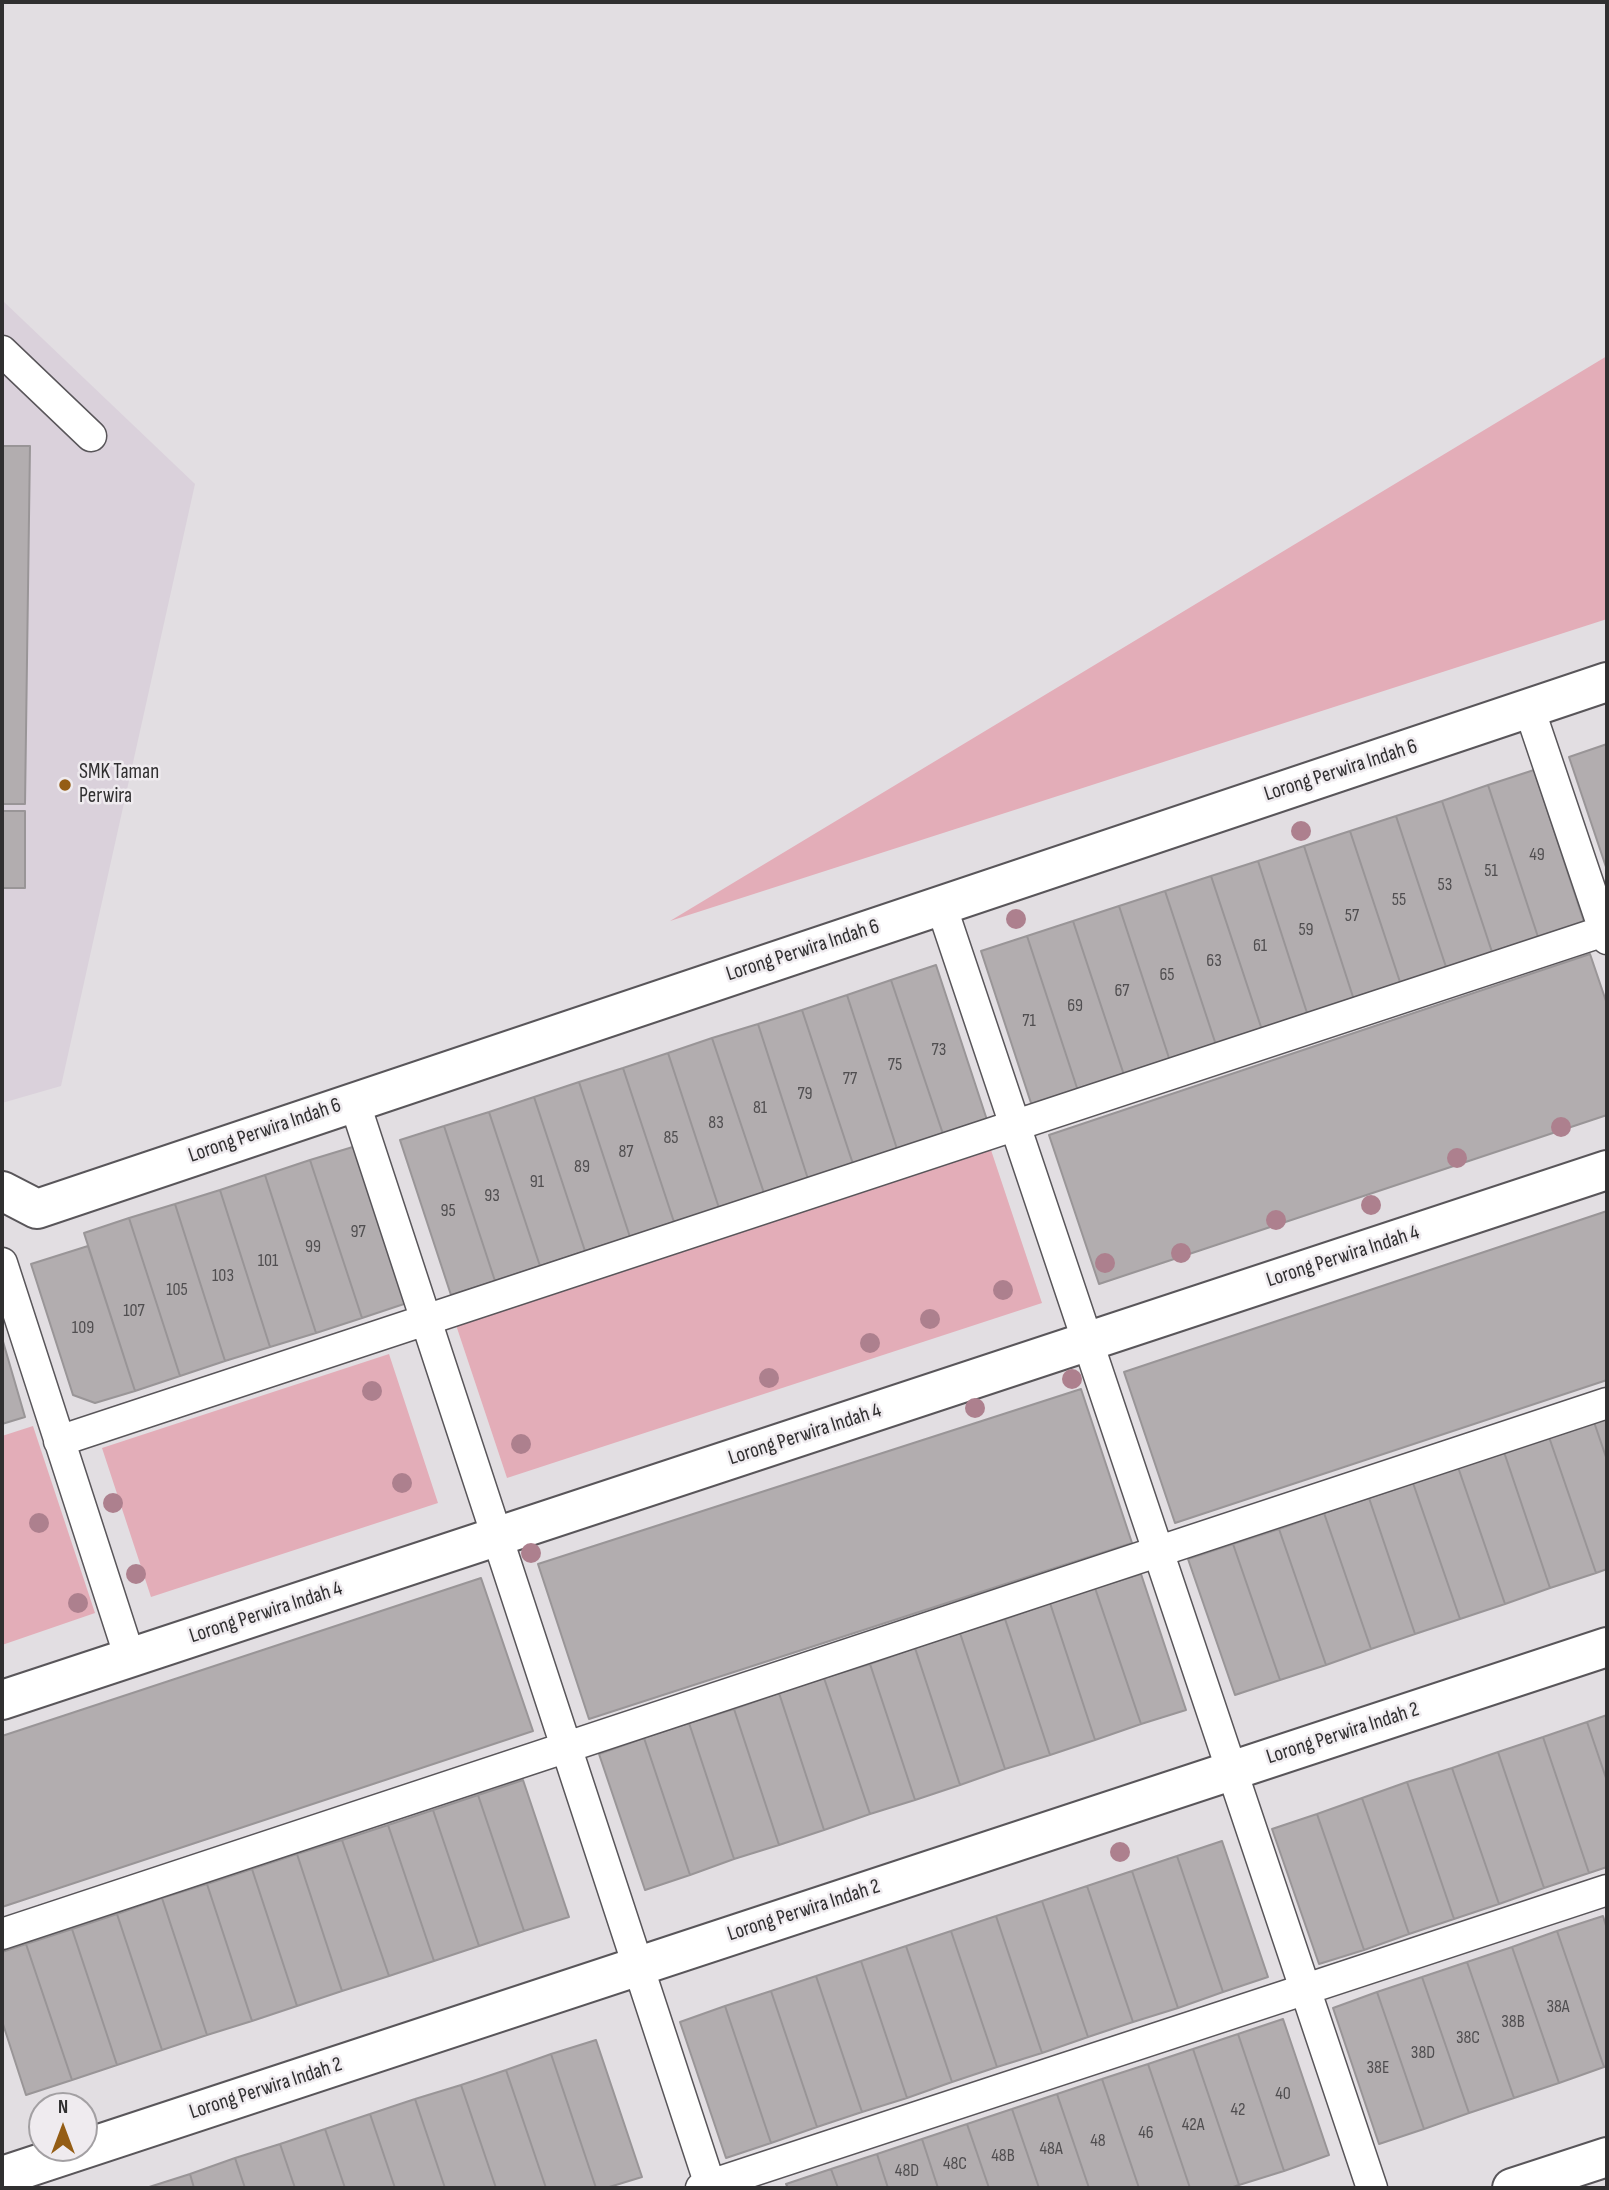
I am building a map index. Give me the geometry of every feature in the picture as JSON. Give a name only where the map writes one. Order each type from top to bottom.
[{"type":"street","name":"Lorong Perwira Indah 6","points":[[2,1191],[37,1209],[1607,682]]},
{"type":"street","name":"Lorong Perwira Indah 4","points":[[2,1700],[1607,1170]]},
{"type":"street","name":"Lorong Perwira Indah 2","points":[[2,2176],[1607,1647]]},
{"type":"street","points":[[1511,2188],[1607,2157]]},
{"type":"lane","points":[[2,351],[91,436]]},
{"type":"lane","points":[[59,1441],[1606,933],[1529,708]]},
{"type":"lane","points":[[941,905],[1373,2188]]},
{"type":"lane","points":[[354,1101],[638,1966],[707,2187],[1607,1890]]},
{"type":"lane","points":[[2,1263],[130,1658]]},
{"type":"lane","points":[[2,1934],[1607,1403]]},
{"type":"shaded area","name":"SMK Taman Perwira","points":[[2,300],[195,484],[61,1086],[2,1103]]},
{"type":"shaded area","points":[[1607,356],[1607,619],[670,921]]},
{"type":"shaded area","points":[[991,1150],[1042,1303],[507,1478],[456,1325]]},
{"type":"shaded area","points":[[389,1354],[438,1503],[151,1597],[102,1448]]},
{"type":"shaded area","points":[[33,1426],[95,1613],[2,1645],[2,1436]]},
{"type":"building","points":[[2,446],[30,446],[25,804],[2,804]]},
{"type":"building","points":[[1607,744],[1607,870],[1569,757]]},
{"type":"building","points":[[1534,770],[1585,925],[1539,940],[1488,785]]},
{"type":"building","points":[[1488,785],[1539,940],[1493,955],[1442,801]]},
{"type":"building","points":[[1442,801],[1493,955],[1447,970],[1396,816]]},
{"type":"building","points":[[2,811],[25,811],[25,888],[2,888]]},
{"type":"building","points":[[1396,816],[1447,970],[1401,985],[1350,831]]},
{"type":"building","points":[[1350,831],[1401,985],[1354,1000],[1304,846]]},
{"type":"building","points":[[1304,846],[1354,1000],[1308,1016],[1258,861]]},
{"type":"building","points":[[1258,861],[1308,1016],[1262,1030],[1211,876]]},
{"type":"building","points":[[1211,876],[1262,1030],[1216,1045],[1165,891]]},
{"type":"building","points":[[1165,891],[1216,1045],[1170,1061],[1119,906]]},
{"type":"building","points":[[1119,906],[1170,1061],[1124,1075],[1073,921]]},
{"type":"building","points":[[1073,921],[1124,1075],[1078,1091],[1027,936]]},
{"type":"building","points":[[1027,936],[1078,1091],[1032,1106],[981,951]]},
{"type":"building","points":[[1590,954],[1607,1004],[1607,1115],[1099,1284],[1049,1135]]},
{"type":"building","points":[[936,965],[987,1120],[943,1134],[891,980]]},
{"type":"building","points":[[891,980],[943,1134],[897,1149],[847,995]]},
{"type":"building","points":[[847,995],[897,1149],[853,1164],[802,1010]]},
{"type":"building","points":[[802,1010],[853,1164],[808,1179],[758,1024]]},
{"type":"building","points":[[758,1024],[808,1179],[764,1193],[712,1038]]},
{"type":"building","points":[[712,1038],[764,1193],[719,1208],[668,1053]]},
{"type":"building","points":[[668,1053],[719,1208],[674,1222],[623,1068]]},
{"type":"building","points":[[623,1068],[674,1222],[630,1237],[579,1082]]},
{"type":"building","points":[[579,1082],[630,1237],[585,1251],[534,1097]]},
{"type":"building","points":[[534,1097],[585,1251],[540,1266],[489,1112]]},
{"type":"building","points":[[489,1112],[540,1266],[495,1281],[444,1126]]},
{"type":"building","points":[[444,1126],[495,1281],[451,1295],[400,1140]]},
{"type":"building","points":[[356,1146],[407,1303],[362,1318],[310,1160]]},
{"type":"building","points":[[310,1160],[362,1318],[316,1333],[265,1175]]},
{"type":"building","points":[[265,1175],[316,1333],[270,1347],[220,1190]]},
{"type":"building","points":[[220,1190],[270,1347],[225,1361],[175,1204]]},
{"type":"building","points":[[175,1204],[225,1361],[180,1376],[129,1218]]},
{"type":"building","points":[[1607,1211],[1607,1380],[1175,1523],[1124,1372]]},
{"type":"building","points":[[129,1218],[180,1376],[135,1391],[84,1233]]},
{"type":"building","points":[[88,1246],[135,1391],[95,1403],[73,1395],[31,1264]]},
{"type":"building","points":[[2,1338],[25,1417],[2,1424]]},
{"type":"building","points":[[1081,1389],[1132,1543],[589,1719],[538,1564]]},
{"type":"building","points":[[1607,1417],[1607,1460],[1594,1422]]},
{"type":"building","points":[[1594,1422],[1607,1460],[1607,1569],[1596,1573],[1549,1437]]},
{"type":"building","points":[[1549,1437],[1596,1573],[1550,1588],[1504,1452]]},
{"type":"building","points":[[1504,1452],[1550,1588],[1505,1604],[1458,1467]]},
{"type":"building","points":[[1458,1467],[1505,1604],[1460,1619],[1413,1483]]},
{"type":"building","points":[[1413,1483],[1460,1619],[1415,1634],[1369,1498]]},
{"type":"building","points":[[1369,1498],[1415,1634],[1371,1649],[1324,1513]]},
{"type":"building","points":[[1324,1513],[1371,1649],[1326,1665],[1279,1529]]},
{"type":"building","points":[[1279,1529],[1326,1665],[1280,1680],[1233,1544]]},
{"type":"building","points":[[1233,1544],[1280,1680],[1235,1695],[1188,1559]]},
{"type":"building","points":[[1141,1574],[1186,1710],[1141,1724],[1095,1588]]},
{"type":"building","points":[[481,1578],[533,1731],[2,1907],[2,1736]]},
{"type":"building","points":[[1095,1588],[1141,1724],[1095,1740],[1050,1603]]},
{"type":"building","points":[[1050,1603],[1095,1740],[1050,1755],[1005,1619]]},
{"type":"building","points":[[1005,1619],[1050,1755],[1005,1769],[960,1633]]},
{"type":"building","points":[[960,1633],[1005,1769],[960,1785],[915,1648]]},
{"type":"building","points":[[915,1648],[960,1785],[915,1800],[870,1664]]},
{"type":"building","points":[[870,1664],[915,1800],[870,1814],[824,1678]]},
{"type":"building","points":[[824,1678],[870,1814],[824,1830],[779,1693]]},
{"type":"building","points":[[779,1693],[824,1830],[779,1845],[734,1709]]},
{"type":"building","points":[[734,1709],[779,1845],[734,1859],[689,1723]]},
{"type":"building","points":[[1607,1715],[1607,1781],[1587,1722]]},
{"type":"building","points":[[1587,1722],[1607,1781],[1607,1867],[1589,1873],[1543,1737]]},
{"type":"building","points":[[689,1723],[734,1859],[690,1875],[644,1738]]},
{"type":"building","points":[[1543,1737],[1589,1873],[1544,1888],[1498,1752]]},
{"type":"building","points":[[644,1738],[690,1875],[645,1890],[599,1754]]},
{"type":"building","points":[[1498,1752],[1544,1888],[1499,1904],[1452,1768]]},
{"type":"building","points":[[1452,1768],[1499,1904],[1454,1919],[1407,1782]]},
{"type":"building","points":[[523,1780],[569,1917],[524,1931],[478,1795]]},
{"type":"building","points":[[1407,1782],[1454,1919],[1409,1934],[1362,1798]]},
{"type":"building","points":[[478,1795],[524,1931],[479,1946],[433,1810]]},
{"type":"building","points":[[1362,1798],[1409,1934],[1364,1950],[1317,1814]]},
{"type":"building","points":[[433,1810],[479,1946],[434,1961],[388,1825]]},
{"type":"building","points":[[1317,1814],[1364,1950],[1319,1964],[1272,1829]]},
{"type":"building","points":[[388,1825],[434,1961],[389,1976],[342,1840]]},
{"type":"building","points":[[342,1840],[389,1976],[342,1991],[297,1854]]},
{"type":"building","points":[[1222,1841],[1268,1977],[1223,1992],[1177,1856]]},
{"type":"building","points":[[297,1854],[342,1991],[297,2006],[252,1869]]},
{"type":"building","points":[[1177,1856],[1223,1992],[1178,2008],[1132,1871]]},
{"type":"building","points":[[252,1869],[297,2006],[252,2021],[207,1884]]},
{"type":"building","points":[[1132,1871],[1178,2008],[1133,2022],[1087,1886]]},
{"type":"building","points":[[207,1884],[252,2021],[207,2035],[162,1898]]},
{"type":"building","points":[[1087,1886],[1133,2022],[1088,2037],[1042,1901]]},
{"type":"building","points":[[162,1898],[207,2035],[162,2050],[117,1914]]},
{"type":"building","points":[[1042,1901],[1088,2037],[1042,2053],[996,1916]]},
{"type":"building","points":[[117,1914],[162,2050],[117,2065],[72,1929]]},
{"type":"building","points":[[996,1916],[1042,2053],[997,2067],[951,1931]]},
{"type":"building","points":[[1603,1916],[1607,1929],[1607,2066],[1604,2067],[1557,1931]]},
{"type":"building","points":[[72,1929],[117,2065],[72,2080],[26,1944]]},
{"type":"building","points":[[951,1931],[997,2067],[952,2082],[906,1946]]},
{"type":"building","points":[[1557,1931],[1604,2067],[1559,2083],[1512,1947]]},
{"type":"building","points":[[26,1944],[72,2080],[28,2092],[26,2095],[2,2021],[2,1952]]},
{"type":"building","points":[[906,1946],[952,2082],[907,2098],[861,1961]]},
{"type":"building","points":[[1512,1947],[1559,2083],[1514,2098],[1467,1962]]},
{"type":"building","points":[[861,1961],[907,2098],[862,2112],[816,1976]]},
{"type":"building","points":[[1467,1962],[1514,2098],[1469,2113],[1422,1977]]},
{"type":"building","points":[[816,1976],[862,2112],[817,2127],[771,1991]]},
{"type":"building","points":[[1422,1977],[1469,2113],[1424,2129],[1377,1992]]},
{"type":"building","points":[[771,1991],[817,2127],[771,2143],[725,2006]]},
{"type":"building","points":[[1377,1992],[1424,2129],[1379,2144],[1333,2008]]},
{"type":"building","points":[[725,2006],[771,2143],[726,2158],[680,2022]]},
{"type":"building","points":[[1283,2019],[1329,2155],[1284,2171],[1238,2034]]},
{"type":"building","points":[[1238,2034],[1284,2171],[1239,2185],[1193,2049]]},
{"type":"building","points":[[596,2040],[642,2177],[606,2188],[596,2188],[551,2054]]},
{"type":"building","points":[[1193,2049],[1239,2185],[1230,2188],[1190,2188],[1148,2064]]},
{"type":"building","points":[[551,2054],[596,2188],[546,2188],[506,2070]]},
{"type":"building","points":[[1148,2064],[1190,2188],[1139,2188],[1102,2079]]},
{"type":"building","points":[[506,2070],[546,2188],[496,2188],[461,2085]]},
{"type":"building","points":[[1102,2079],[1139,2188],[1089,2188],[1057,2094]]},
{"type":"building","points":[[461,2085],[496,2188],[445,2188],[415,2099]]},
{"type":"building","points":[[1057,2094],[1089,2188],[1039,2188],[1012,2109]]},
{"type":"building","points":[[415,2099],[445,2188],[395,2188],[370,2114]]},
{"type":"building","points":[[1012,2109],[1039,2188],[989,2188],[967,2124]]},
{"type":"building","points":[[370,2114],[395,2188],[345,2188],[325,2129]]},
{"type":"building","points":[[967,2124],[989,2188],[938,2188],[922,2139]]},
{"type":"building","points":[[325,2129],[345,2188],[295,2188],[280,2144]]},
{"type":"building","points":[[922,2139],[938,2188],[888,2188],[877,2154]]},
{"type":"building","points":[[280,2144],[295,2188],[245,2188],[235,2158]]},
{"type":"building","points":[[877,2154],[888,2188],[838,2188],[831,2169]]},
{"type":"building","points":[[235,2158],[245,2188],[194,2188],[190,2174]]},
{"type":"building","points":[[831,2169],[838,2188],[788,2188],[786,2184]]},
{"type":"building","points":[[190,2174],[194,2188],[146,2188]]},
{"type":"place","name":"SMK Taman Perwira","points":[[65,785]]}]
